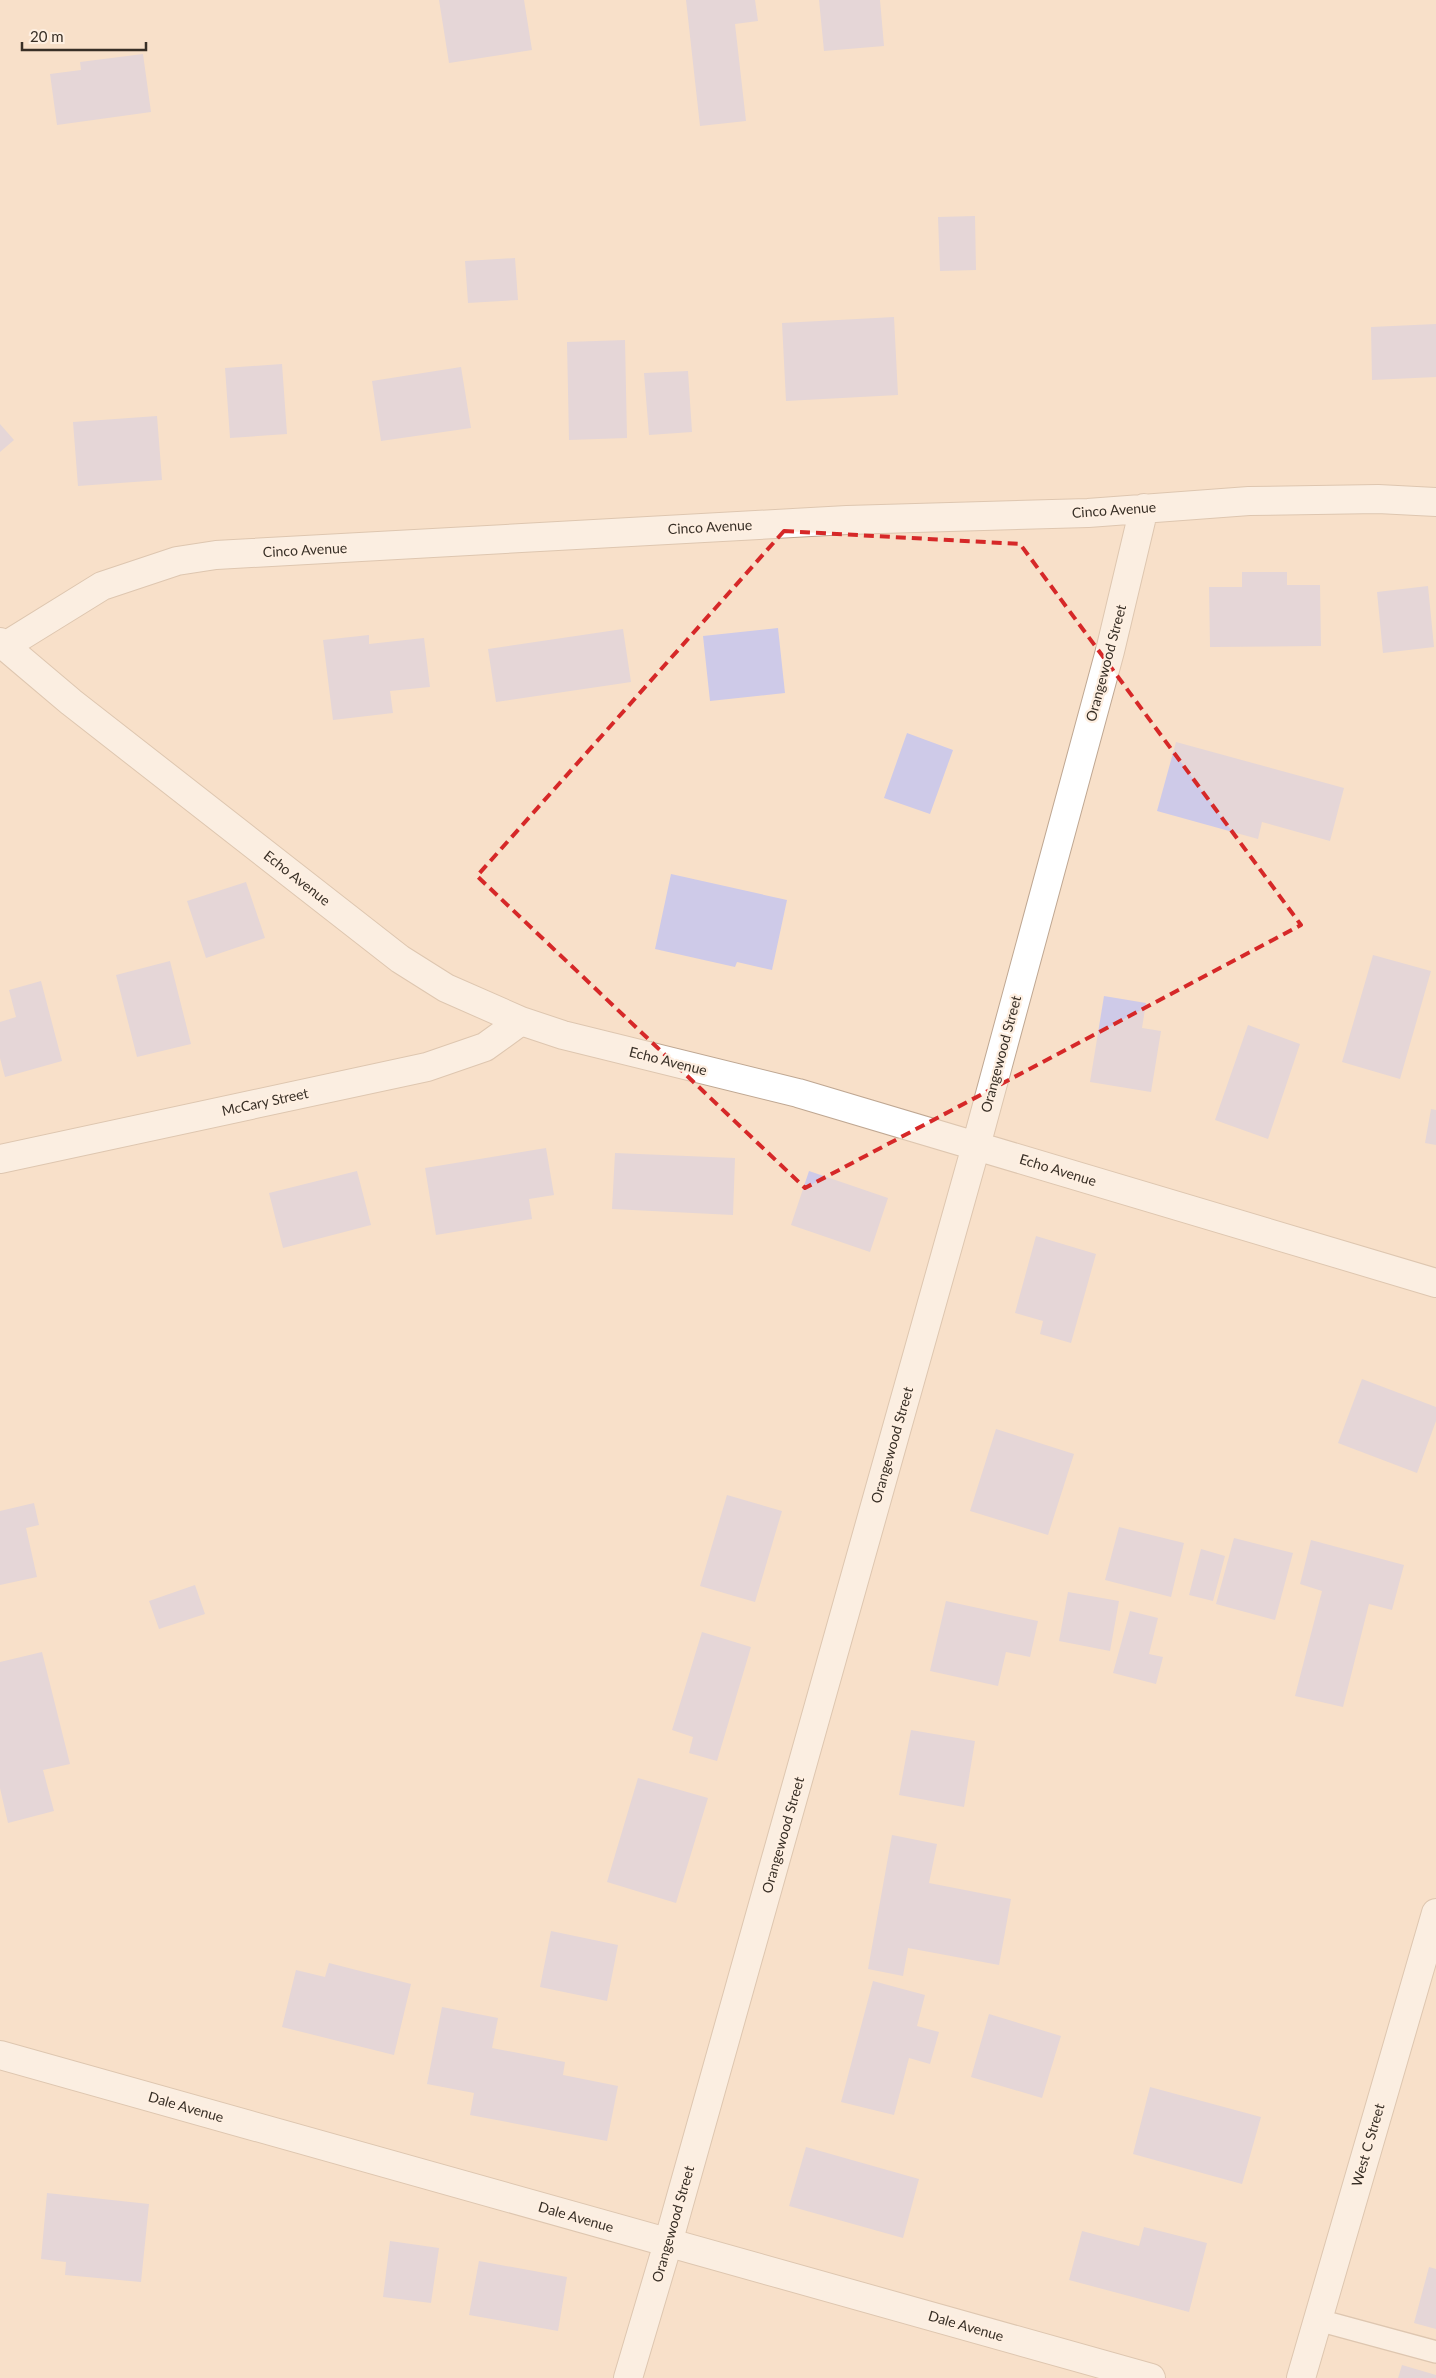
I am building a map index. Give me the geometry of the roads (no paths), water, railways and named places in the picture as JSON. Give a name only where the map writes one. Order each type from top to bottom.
[{"type":"street","name":"Cinco Avenue","points":[[2,644],[102,586],[177,561],[216,555],[827,521],[1088,513],[1249,501],[1378,499],[1436,502]]},
{"type":"street","name":"Orangewood Street","points":[[628,2378],[668,2243],[976,1146],[1110,651],[1144,508]]},
{"type":"street","name":"Echo Avenue","points":[[2,644],[71,702],[400,959],[446,988],[521,1021],[563,1035],[798,1093],[1436,1283]]},
{"type":"street","name":"McCary Street","points":[[0,1159],[427,1067],[485,1047],[521,1021]]},
{"type":"street","name":"West C Street","points":[[1301,2378],[1436,1913]]},
{"type":"street","name":"Dale Avenue","points":[[0,2055],[1152,2378]]},
{"type":"lane","points":[[1318,2320],[1436,2352]]}]
